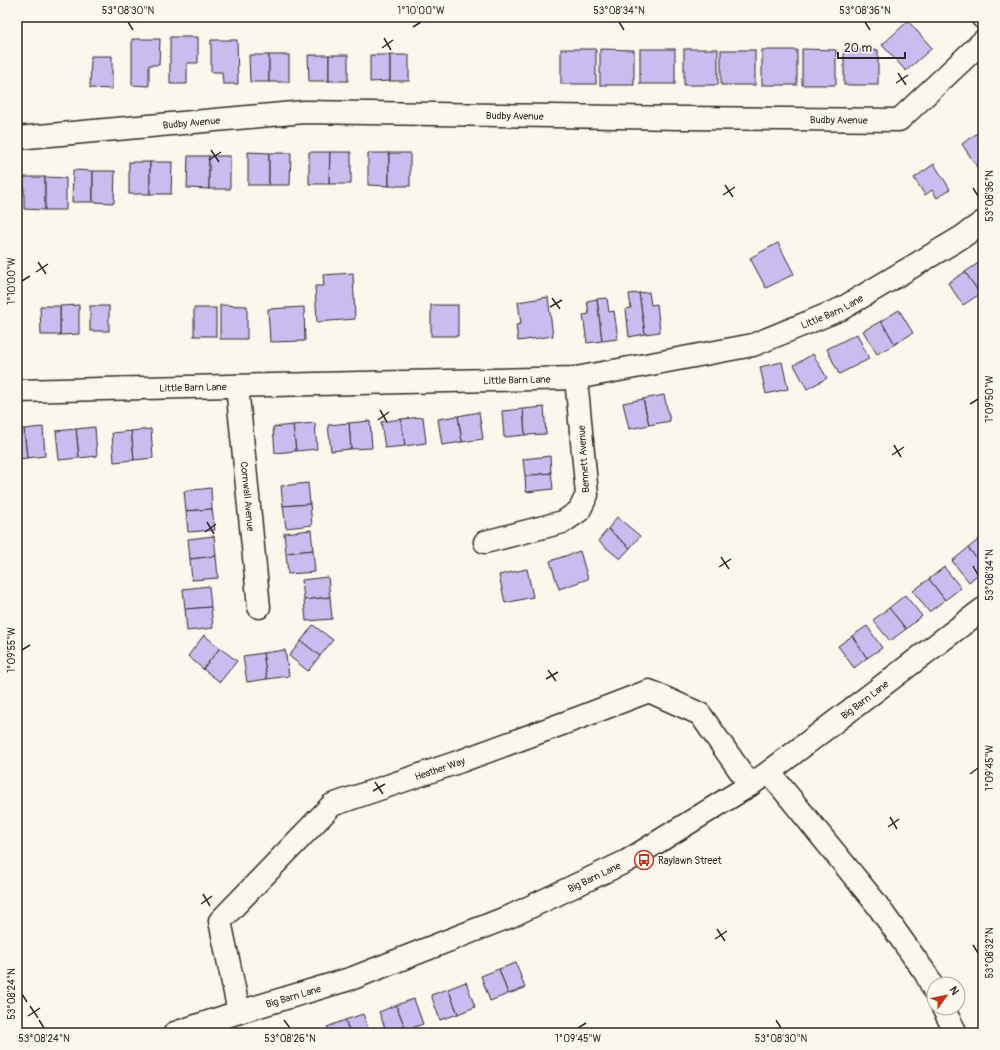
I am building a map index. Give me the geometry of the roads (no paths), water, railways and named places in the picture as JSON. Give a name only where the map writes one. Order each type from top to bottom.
[{"type":"street","name":"Budby Avenue","points":[[17,138],[304,112],[899,120],[983,41]]},
{"type":"street","name":"Little Barn Lane","points":[[17,391],[576,378],[753,345],[841,309],[962,238],[983,222]]},
{"type":"street","name":"Bennett Avenue","points":[[485,542],[563,522],[579,511],[587,495],[576,378]]},
{"type":"street","name":"Cornwall Avenue","points":[[236,386],[259,606]]},
{"type":"street","name":"Big Barn Lane","points":[[174,1033],[353,978],[511,916],[627,861],[769,772],[983,609]]},
{"type":"street","name":"Heather Way","points":[[240,1012],[220,922],[332,805],[476,756],[649,690],[700,714],[750,785]]},
{"type":"street","points":[[769,772],[875,902],[927,976]]},
{"type":"street","points":[[947,1016],[956,1033]]},
{"type":"place","name":"Raylawn Street","points":[[644,860]]}]
